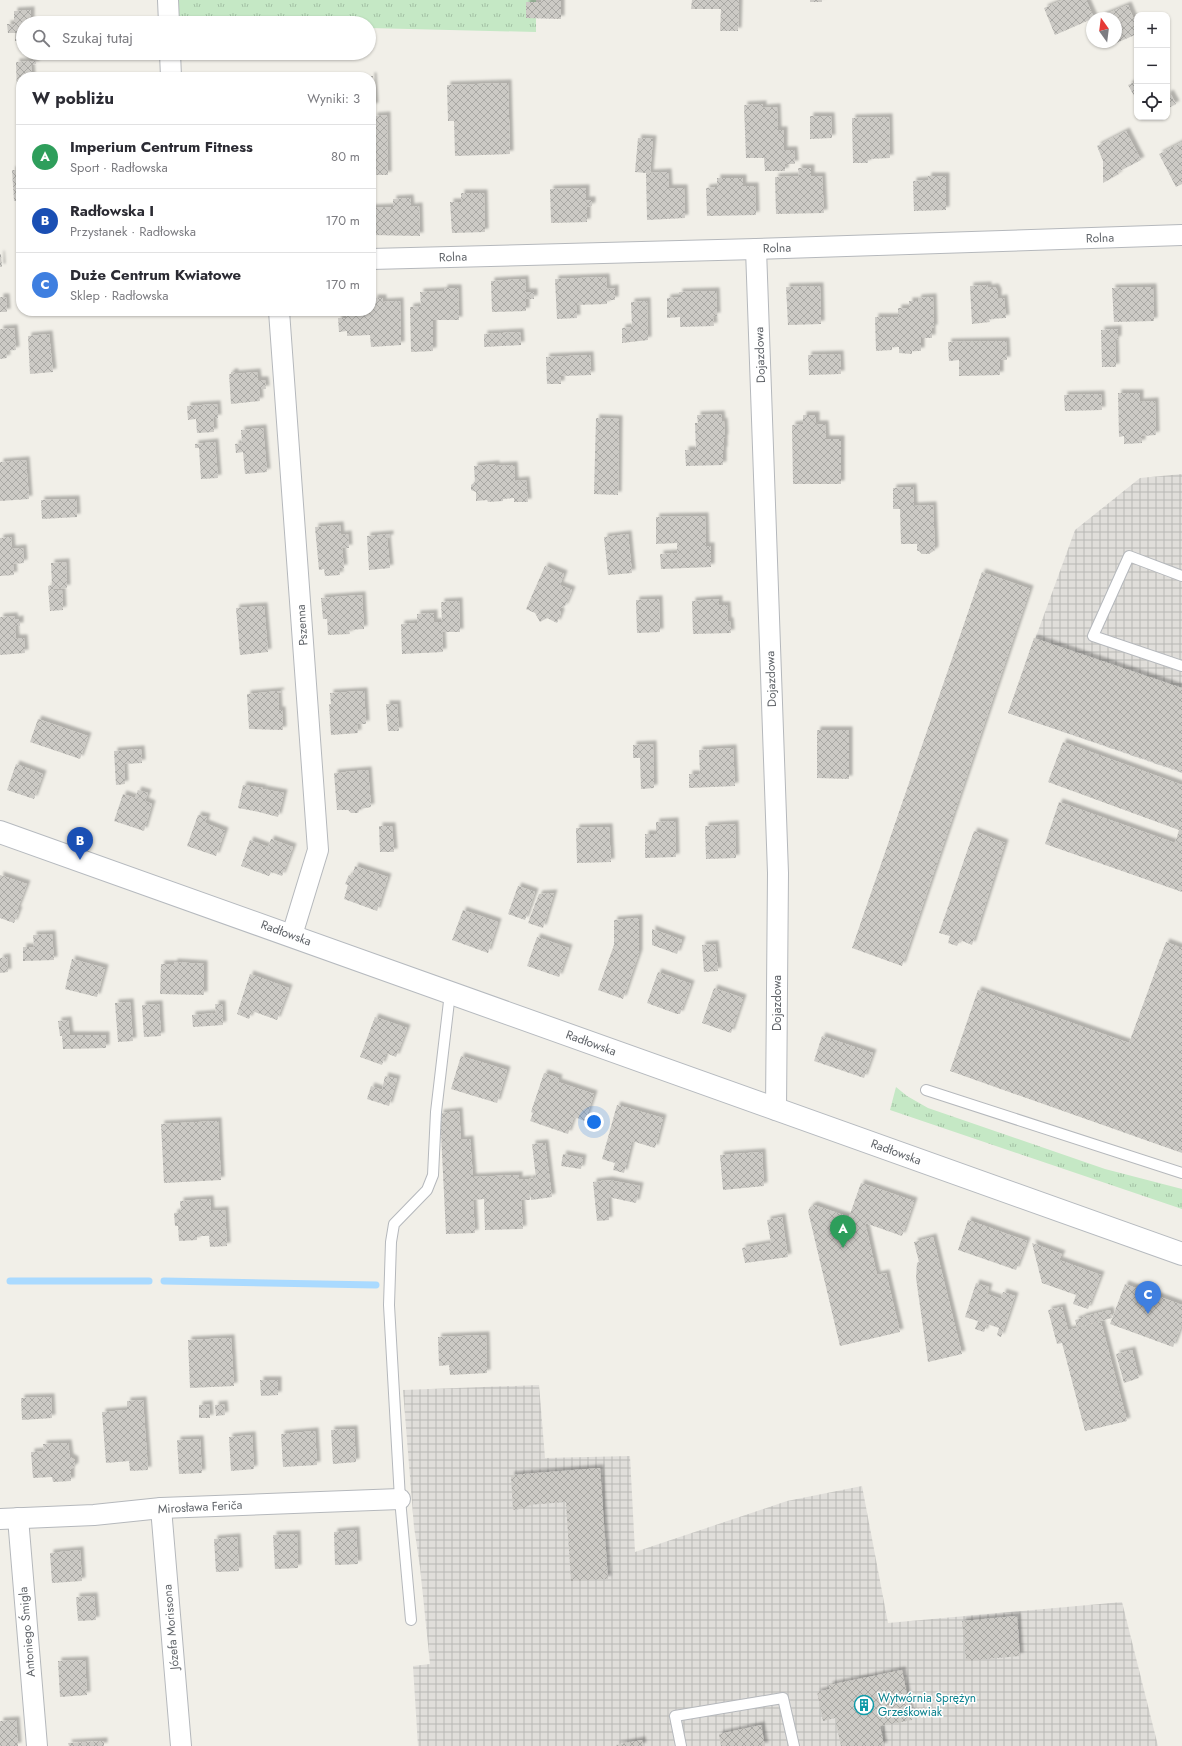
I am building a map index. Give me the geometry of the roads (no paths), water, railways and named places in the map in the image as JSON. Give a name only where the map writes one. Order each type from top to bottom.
[{"type":"street","points":[[168,0],[168,16]]},
{"type":"street","points":[[170,60],[171,72]]},
{"type":"street","name":"Rolna","points":[[376,259],[756,249],[1182,235]]},
{"type":"street","name":"Dojazdowa","points":[[756,249],[778,873],[776,1110]]},
{"type":"street","name":"Pszenna","points":[[279,316],[318,850],[292,935]]},
{"type":"street","name":"Radłowska","points":[[0,832],[1182,1254]]},
{"type":"street","name":"Mirosława Feriča","points":[[9,1518],[94,1515],[161,1508],[400,1499]]},
{"type":"street","name":"Józefa Morissona","points":[[161,1508],[181,1746]]},
{"type":"street","name":"Antoniego Śmigla","points":[[9,1518],[37,1746]]},
{"type":"lane","points":[[1182,576],[1129,556],[1093,636],[1182,666]]},
{"type":"lane","points":[[411,1620],[400,1499],[389,1304],[390,1242],[394,1224],[427,1190],[433,1175],[436,1112],[450,993]]},
{"type":"lane","points":[[926,1090],[1182,1173]]},
{"type":"lane","points":[[681,1746],[675,1716],[783,1698],[794,1746]]},
{"type":"waterway","points":[[10,1281],[149,1281]]},
{"type":"waterway","points":[[164,1281],[376,1285]]},
{"type":"place","name":"Radłowska I","points":[[80,860]]},
{"type":"place","name":"Imperium Centrum Fitness","points":[[843,1248]]},
{"type":"place","name":"Duże Centrum Kwiatowe","points":[[1148,1314]]},
{"type":"place","name":"Wytwórnia Sprężyn Grześkowiak","points":[[864,1705]]}]
